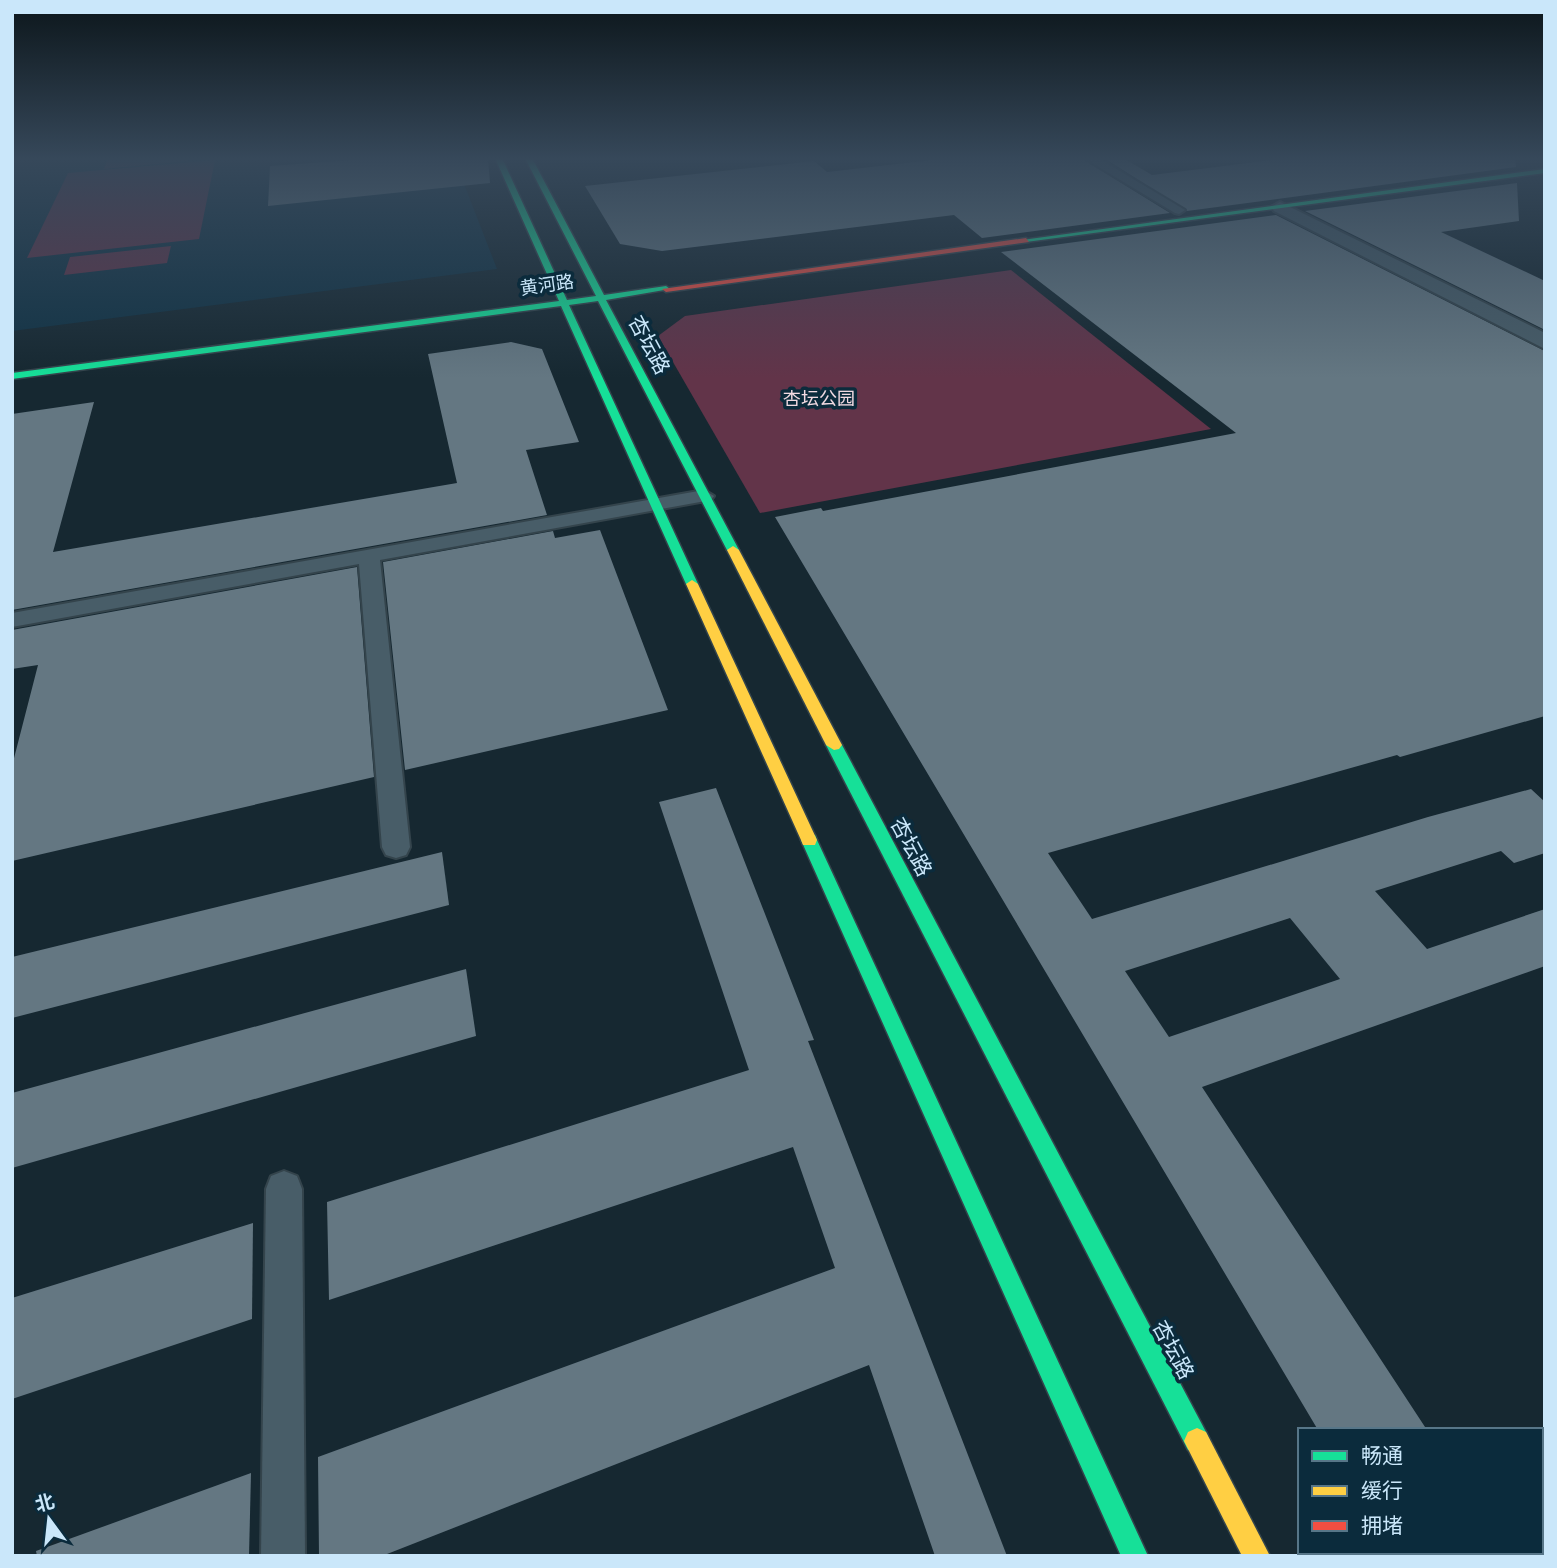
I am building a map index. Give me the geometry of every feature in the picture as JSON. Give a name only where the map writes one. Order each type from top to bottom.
[{"type":"main road","points":[[531,231],[1135,1556]]},
{"type":"main road","name":"杏坛路","points":[[566,231],[1257,1556]]},
{"type":"main road","name":"黄河路","points":[[12,376],[1029,231]]},
{"type":"main road","name":"黄河路","points":[[598,292],[1080,231]]},
{"type":"main road","name":"黄河路","points":[[12,363],[561,297]]},
{"type":"street","points":[[1329,231],[1545,342]]},
{"type":"lane","points":[[12,620],[704,496]]},
{"type":"lane","points":[[369,556],[396,847]]},
{"type":"lane","points":[[283,1556],[284,1189]]},
{"type":"shaded area","points":[[12,231],[482,231],[497,269],[12,331]]},
{"type":"green space","points":[[40,231],[201,231],[199,239],[27,258]]},
{"type":"green space","points":[[171,246],[167,263],[64,275],[70,257]]},
{"type":"green space","name":"杏坛公园","points":[[1011,270],[1211,429],[760,513],[658,336],[685,316]]},
{"type":"building","points":[[612,231],[823,231],[662,251],[620,244]]},
{"type":"building","points":[[974,231],[1033,231],[982,238]]},
{"type":"building","points":[[1156,231],[1308,231],[1545,351],[1545,716],[1048,853],[1092,919],[1428,817],[1531,789],[1545,802],[1545,853],[1514,863],[1501,851],[1375,891],[1427,949],[1545,909],[1545,966],[1202,1087],[1426,1428],[1317,1428],[775,517],[821,508],[823,511],[1236,433],[1001,252]],"holes":[[[1290,918],[1340,979],[1169,1037],[1125,971]]]},
{"type":"building","points":[[1346,231],[1447,231],[1441,232],[1545,281],[1545,330]]},
{"type":"building","points":[[511,342],[542,349],[579,442],[526,450],[547,515],[12,610],[12,414],[94,402],[53,552],[457,483],[428,354]]},
{"type":"building","points":[[600,530],[668,710],[405,770],[383,562],[553,531],[555,538]]},
{"type":"building","points":[[357,567],[374,777],[12,861],[12,766],[38,665],[12,669],[12,630]]},
{"type":"building","points":[[716,788],[814,1040],[808,1041],[1007,1556],[935,1556],[869,1365],[382,1556],[319,1556],[318,1457],[835,1268],[793,1147],[329,1300],[327,1202],[749,1070],[659,802]]},
{"type":"building","points":[[442,852],[449,905],[12,1018],[12,957]]},
{"type":"building","points":[[466,969],[476,1036],[12,1168],[12,1093]]},
{"type":"building","points":[[253,1223],[252,1319],[12,1399],[12,1298]]},
{"type":"building","points":[[251,1473],[249,1556],[37,1556],[36,1551]]},
{"type":"traffic: fast","points":[[531,231],[692,584]]},
{"type":"traffic: fast","points":[[566,231],[733,550]]},
{"type":"traffic: fast","points":[[1026,240],[1092,231]]},
{"type":"traffic: fast","points":[[12,376],[666,289]]},
{"type":"traffic: fast","points":[[834,745],[1197,1441]]},
{"type":"traffic: fast","points":[[809,840],[1135,1556]]},
{"type":"traffic: slow","points":[[733,550],[834,745]]},
{"type":"traffic: slow","points":[[692,584],[809,840]]},
{"type":"traffic: slow","points":[[1197,1441],[1257,1556]]},
{"type":"traffic: jam","points":[[666,289],[1026,240]]}]
